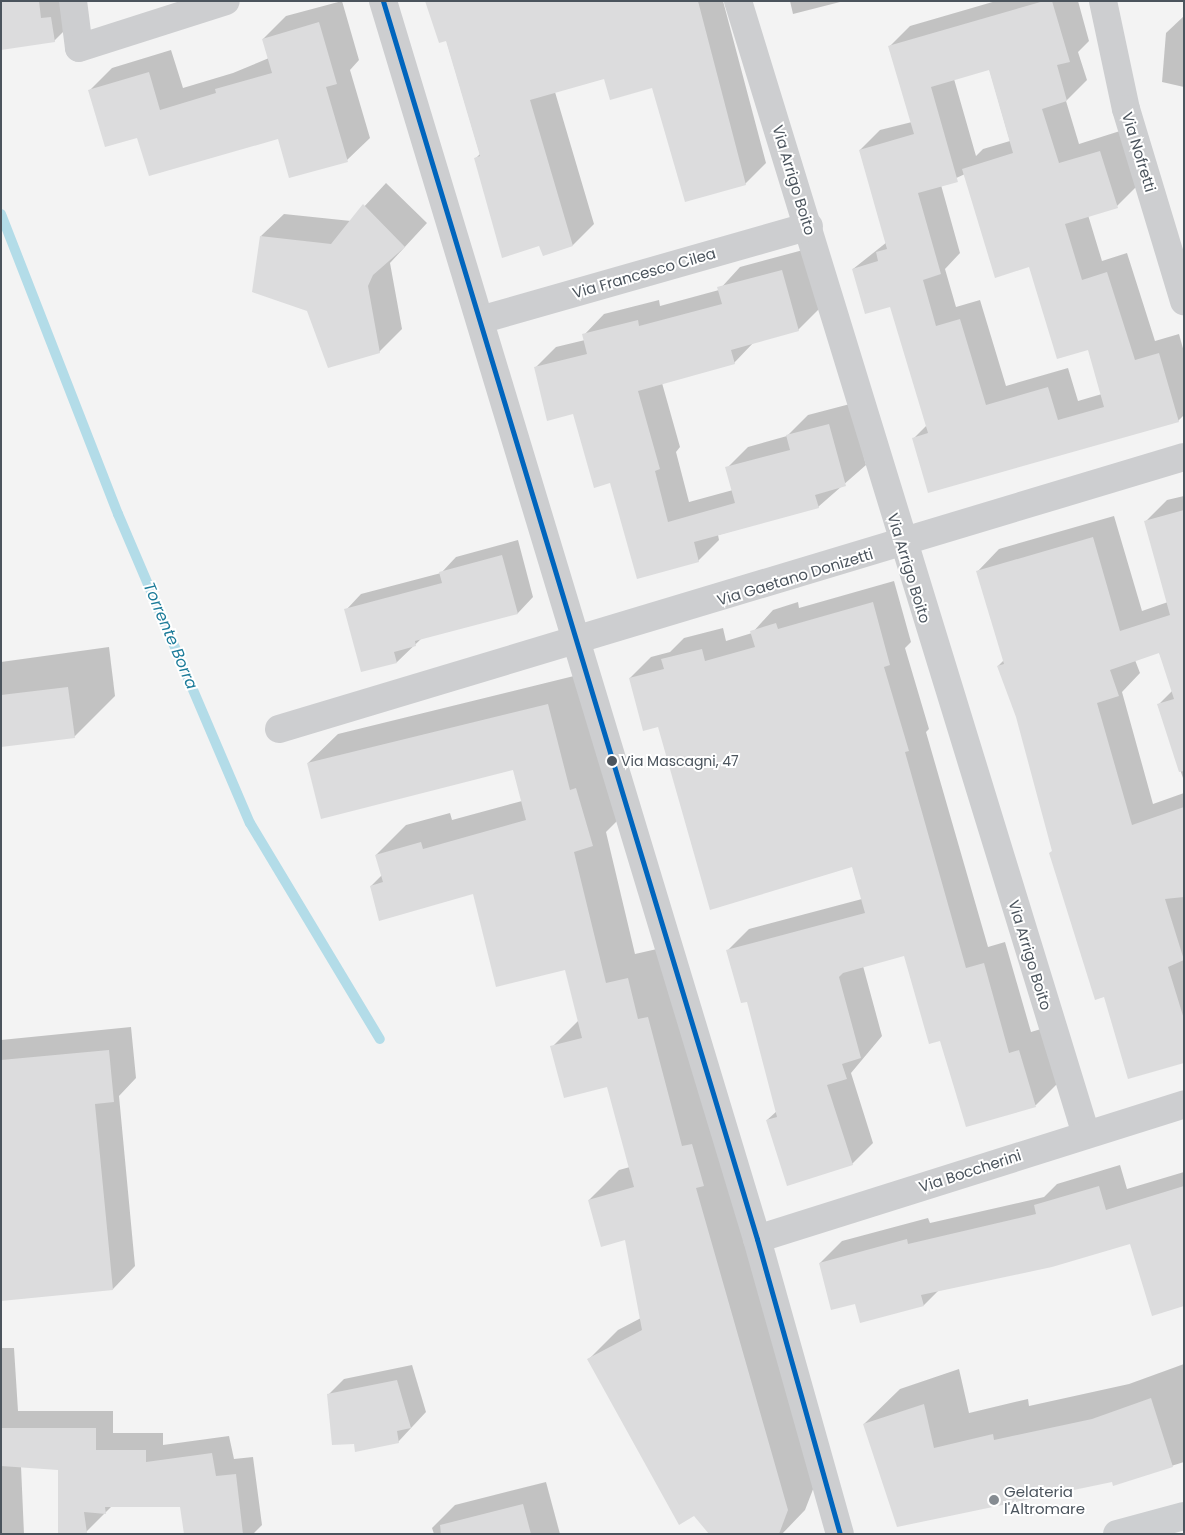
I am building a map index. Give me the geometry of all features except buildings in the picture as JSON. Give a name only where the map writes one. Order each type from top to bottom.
[{"type":"main road","points":[[1117,1534],[1184,1516]]},
{"type":"street","points":[[74,1],[79,48],[226,1]]},
{"type":"street","points":[[383,1],[757,1239],[840,1534]]},
{"type":"street","name":"Via Arrigo Boito","points":[[738,1],[809,226],[902,545],[1086,1134]]},
{"type":"street","name":"Via Nofretti","points":[[1103,1],[1126,109],[1184,301]]},
{"type":"street","name":"Via Francesco Cilea","points":[[480,320],[809,226]]},
{"type":"street","name":"Via Gaetano Donizetti","points":[[279,729],[902,545],[1184,456]]},
{"type":"street","name":"Via Boccherini","points":[[757,1239],[1184,1104]]},
{"type":"waterway","name":"Torrente Borra","points":[[1,214],[118,514],[250,823],[380,1039]]},
{"type":"transit line","points":[[383,1],[757,1239],[840,1534]]},
{"type":"place","name":"Via Mascagni, 47","points":[[612,761]]},
{"type":"place","name":"Gelateria l'Altromare","points":[[994,1500]]}]
